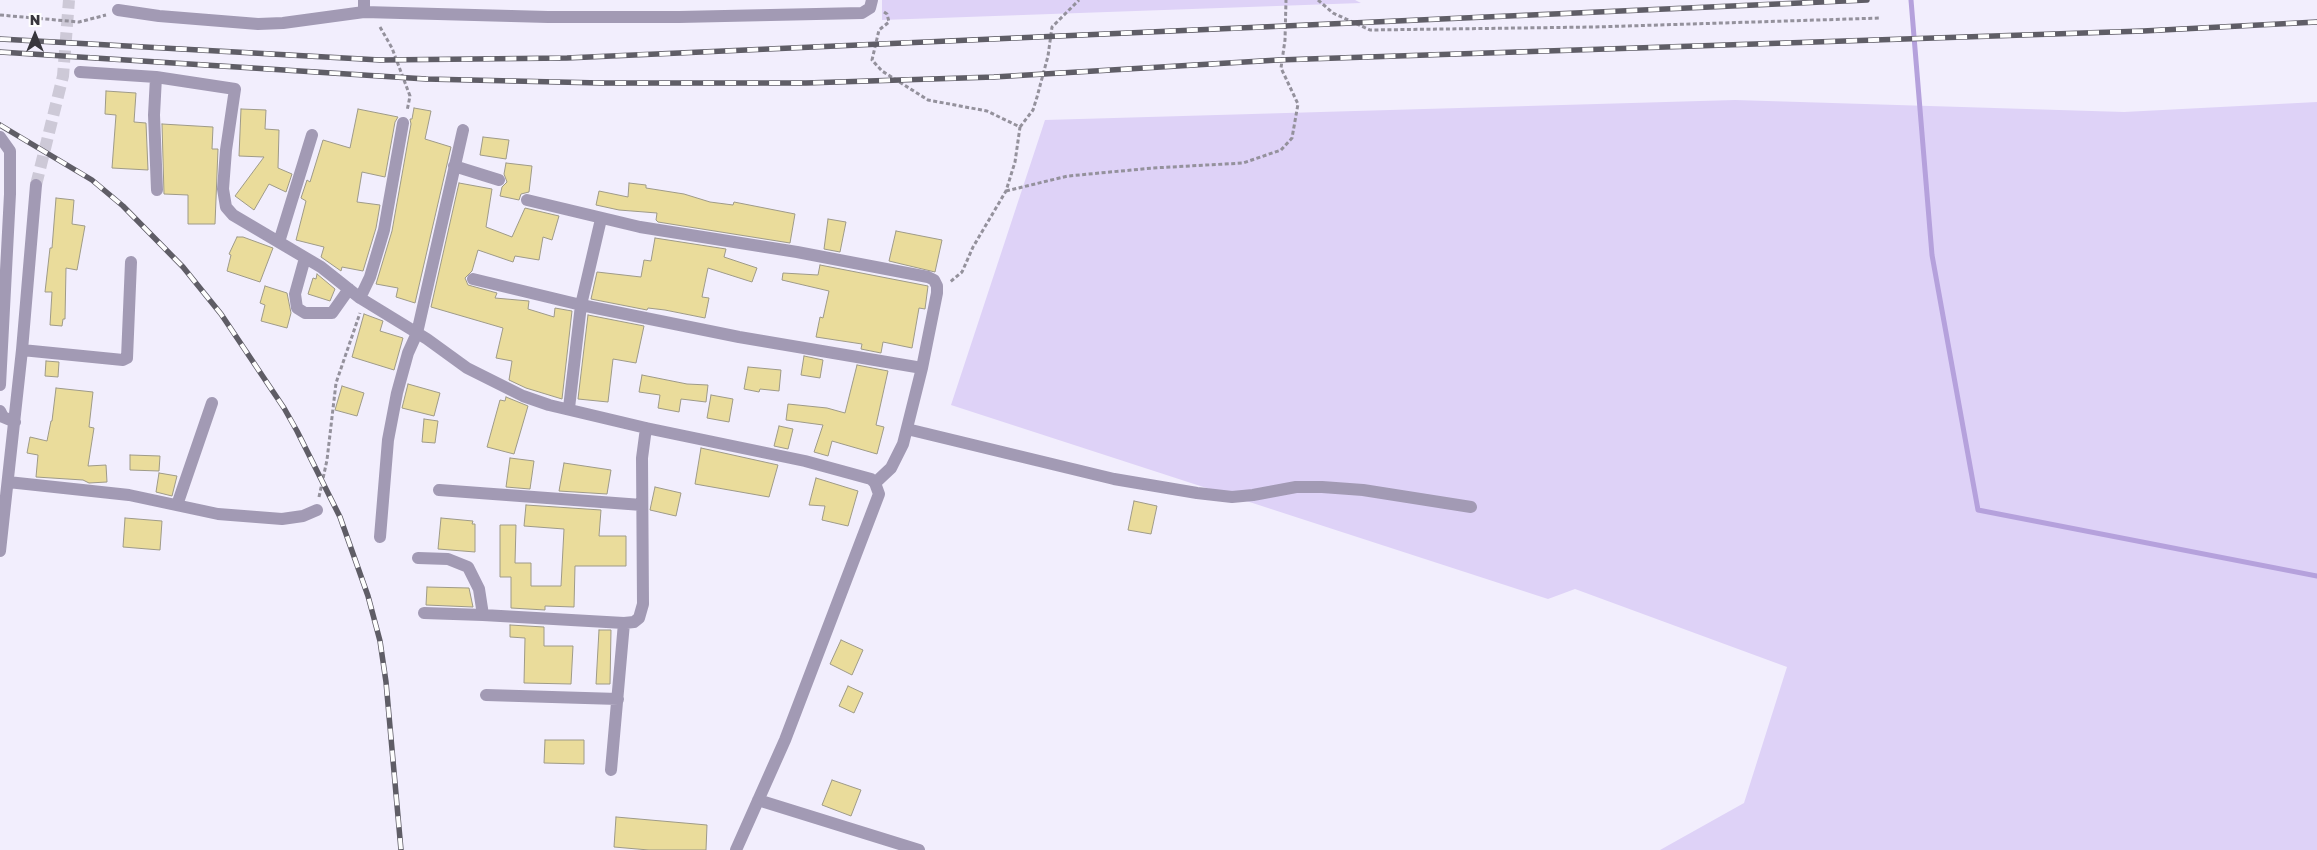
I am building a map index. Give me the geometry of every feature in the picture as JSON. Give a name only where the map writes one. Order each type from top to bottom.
[{"type":"street","points":[[118,10],[159,16],[258,24],[283,23],[367,8],[548,17],[679,17],[862,13],[870,8],[872,1]]},
{"type":"street","points":[[80,72],[156,77],[235,89],[226,150],[223,189],[226,207],[233,215],[305,258],[363,299],[417,332],[467,368],[523,396],[549,405],[805,462],[871,479],[879,494],[786,740],[736,850]]},
{"type":"street","points":[[156,77],[154,115],[156,190]]},
{"type":"street","points":[[363,299],[384,230],[403,123]]},
{"type":"street","points":[[380,537],[388,440],[397,393],[408,353],[417,332],[462,130]]},
{"type":"street","points":[[279,242],[312,135]]},
{"type":"street","points":[[0,137],[10,152],[10,194],[0,385]]},
{"type":"street","points":[[454,166],[499,180]]},
{"type":"street","points":[[0,551],[8,482],[4,417],[22,350],[36,185]]},
{"type":"street","points":[[527,200],[640,227],[797,252],[928,277],[934,280],[937,286],[937,293],[922,368],[903,444],[891,468],[874,483]]},
{"type":"street","points":[[569,408],[581,305],[601,219]]},
{"type":"street","points":[[305,258],[294,294],[297,308],[305,313],[332,313],[349,289]]},
{"type":"street","points":[[22,350],[123,360],[127,358],[131,262]]},
{"type":"street","points":[[473,279],[581,305],[738,337],[922,368]]},
{"type":"street","points":[[177,505],[212,404]]},
{"type":"street","points":[[424,613],[624,623],[634,622],[639,618],[642,612],[642,458],[646,428]]},
{"type":"street","points":[[906,430],[1114,479],[1197,493],[1232,497],[1253,496],[1296,487],[1322,487],[1364,490],[1471,507]]},
{"type":"street","points":[[8,482],[129,495],[218,514],[282,519],[303,516],[317,510]]},
{"type":"street","points":[[439,490],[642,505]]},
{"type":"street","points":[[418,558],[448,559],[468,567],[479,589],[484,615]]},
{"type":"street","points":[[611,770],[624,623]]},
{"type":"street","points":[[486,695],[618,698]]},
{"type":"street","points":[[758,800],[919,850]]},
{"type":"path","points":[[937,293],[962,272],[973,248],[1006,191],[1015,162],[1020,127],[1033,110],[1037,97],[1048,56],[1052,27],[1079,0]]},
{"type":"path","points":[[1006,191],[1068,176],[1153,168],[1243,163],[1281,150],[1292,138],[1298,104],[1281,68],[1285,40],[1286,0]]},
{"type":"path","points":[[1318,0],[1333,13],[1370,30],[1567,28],[1881,18]]},
{"type":"path","points":[[872,1],[887,14],[889,22],[879,30],[872,60],[882,71],[928,100],[987,111],[1020,127]]},
{"type":"path","points":[[367,8],[392,48],[410,96],[403,123]]},
{"type":"path","points":[[0,15],[79,22],[105,16],[118,10]]},
{"type":"path","points":[[317,510],[326,460],[336,383],[363,299]]},
{"type":"shaded area","points":[[882,0],[1355,0],[1361,3],[882,20]]},
{"type":"shaded area","points":[[1735,100],[2124,112],[2317,102],[2317,850],[1660,850],[1744,803],[1787,667],[1575,589],[1548,599],[951,405],[1045,120]]},
{"type":"building","points":[[106,91],[136,93],[134,122],[146,123],[148,170],[112,168],[116,115],[105,114]]},
{"type":"building","points":[[414,108],[431,111],[425,139],[451,147],[415,303],[396,297],[398,288],[376,284],[392,231],[411,124],[410,119],[412,119]]},
{"type":"building","points":[[241,109],[266,110],[265,129],[279,130],[278,168],[292,174],[286,192],[269,184],[254,210],[235,196],[264,157],[239,156]]},
{"type":"building","points":[[358,109],[398,117],[395,122],[385,177],[362,172],[357,202],[380,205],[376,228],[363,271],[342,267],[341,271],[321,257],[324,247],[296,240],[306,201],[301,198],[307,180],[310,182],[323,140],[350,148]]},
{"type":"building","points":[[162,124],[213,127],[212,149],[218,149],[215,224],[188,224],[188,195],[164,194]]},
{"type":"building","points":[[483,137],[509,140],[506,159],[480,155]]},
{"type":"building","points":[[506,163],[532,166],[529,192],[521,194],[519,200],[500,196],[502,187],[507,182],[504,174]]},
{"type":"building","points":[[459,183],[492,189],[486,227],[512,237],[525,208],[559,216],[552,240],[543,237],[539,260],[515,256],[513,262],[478,250],[472,271],[465,278],[468,285],[497,293],[495,298],[529,301],[528,309],[554,317],[555,308],[572,311],[562,399],[526,388],[509,380],[512,361],[496,358],[503,328],[431,307]]},
{"type":"building","points":[[629,183],[646,185],[646,188],[684,194],[710,202],[733,205],[734,202],[795,214],[790,243],[658,222],[656,220],[657,213],[619,210],[596,205],[599,191],[628,197]]},
{"type":"building","points":[[56,198],[74,200],[72,224],[85,226],[77,270],[66,268],[65,319],[63,319],[62,326],[50,325],[52,292],[45,292],[50,248],[52,248]]},
{"type":"building","points":[[828,219],[846,222],[840,252],[824,249]]},
{"type":"building","points":[[896,231],[942,240],[935,272],[889,261]]},
{"type":"building","points":[[237,237],[243,237],[273,248],[260,282],[227,271],[231,255],[229,254]]},
{"type":"building","points":[[655,238],[726,249],[724,257],[757,268],[752,282],[708,268],[702,297],[709,298],[705,318],[665,310],[648,308],[647,310],[591,299],[597,272],[641,277],[644,260],[651,261]]},
{"type":"building","points":[[820,265],[928,286],[925,309],[919,308],[912,348],[883,342],[881,353],[861,349],[862,344],[816,337],[820,317],[823,318],[829,291],[782,280],[783,273],[818,275]]},
{"type":"building","points":[[317,274],[335,289],[330,301],[308,294],[313,278],[316,279]]},
{"type":"building","points":[[265,286],[287,293],[291,313],[287,328],[261,321],[265,305],[260,303]]},
{"type":"building","points":[[364,314],[383,321],[380,331],[403,338],[394,370],[352,357]]},
{"type":"building","points":[[588,315],[644,326],[636,363],[613,359],[608,402],[578,399]]},
{"type":"building","points":[[804,356],[823,360],[820,378],[801,375]]},
{"type":"building","points":[[46,361],[59,362],[58,377],[45,376]]},
{"type":"building","points":[[857,365],[888,371],[876,425],[884,427],[877,454],[832,441],[828,456],[814,452],[823,425],[786,420],[788,404],[827,408],[845,413]]},
{"type":"building","points":[[748,367],[781,370],[779,391],[760,389],[759,392],[744,389]]},
{"type":"building","points":[[642,375],[687,384],[708,385],[706,402],[681,399],[679,412],[658,408],[660,395],[639,392]]},
{"type":"building","points":[[408,384],[440,393],[434,416],[402,408]]},
{"type":"building","points":[[342,386],[364,393],[357,416],[335,410]]},
{"type":"building","points":[[56,388],[93,392],[89,427],[94,428],[88,466],[106,465],[107,482],[89,483],[83,480],[36,477],[38,455],[27,453],[30,437],[47,441],[52,421]]},
{"type":"building","points":[[711,395],[733,399],[729,422],[707,418]]},
{"type":"building","points":[[506,397],[528,406],[514,454],[487,447],[500,400],[505,401]]},
{"type":"building","points":[[424,419],[438,421],[435,443],[422,442]]},
{"type":"building","points":[[779,426],[793,429],[788,449],[774,446]]},
{"type":"building","points":[[701,448],[778,465],[769,497],[695,484]]},
{"type":"building","points":[[130,455],[160,456],[159,471],[130,470]]},
{"type":"building","points":[[510,458],[534,461],[530,489],[506,487]]},
{"type":"building","points":[[564,463],[611,470],[607,494],[559,491]]},
{"type":"building","points":[[159,473],[177,476],[172,496],[156,492]]},
{"type":"building","points":[[816,478],[858,491],[848,526],[822,520],[825,506],[809,505]]},
{"type":"building","points":[[655,487],[681,493],[676,516],[650,510]]},
{"type":"building","points":[[1134,501],[1157,506],[1151,534],[1128,530]]},
{"type":"building","points":[[526,505],[601,510],[599,536],[626,536],[626,566],[575,566],[574,607],[545,606],[545,610],[511,608],[511,577],[500,577],[500,525],[516,525],[515,563],[531,563],[531,586],[561,586],[564,529],[524,526]]},
{"type":"building","points":[[125,518],[162,521],[160,550],[123,547]]},
{"type":"building","points":[[441,518],[473,521],[472,524],[475,524],[475,552],[438,549]]},
{"type":"building","points":[[427,587],[469,588],[473,607],[426,605]]},
{"type":"building","points":[[510,625],[544,627],[544,646],[573,646],[571,684],[524,683],[525,638],[510,637]]},
{"type":"building","points":[[599,630],[611,630],[610,684],[596,684]]},
{"type":"building","points":[[841,640],[863,650],[852,675],[830,664]]},
{"type":"building","points":[[848,686],[863,693],[854,713],[839,706]]},
{"type":"building","points":[[545,740],[584,740],[584,764],[544,763]]},
{"type":"building","points":[[832,780],[861,790],[851,816],[822,805]]},
{"type":"building","points":[[616,817],[707,825],[706,850],[649,850],[614,847]]},
{"type":"waterway","points":[[1911,0],[1932,255],[1978,510],[2317,576]]},
{"type":"tunnel","points":[[36,185],[63,76],[69,0]]},
{"type":"railway","points":[[0,39],[380,60],[567,58],[1867,0]]},
{"type":"railway","points":[[0,52],[426,79],[601,83],[806,83],[994,77],[1278,60],[2143,31],[2317,22]]},
{"type":"railway","points":[[0,125],[92,180],[123,206],[183,267],[221,314],[284,408],[297,431],[340,517],[368,596],[380,641],[386,682],[401,850]]}]
